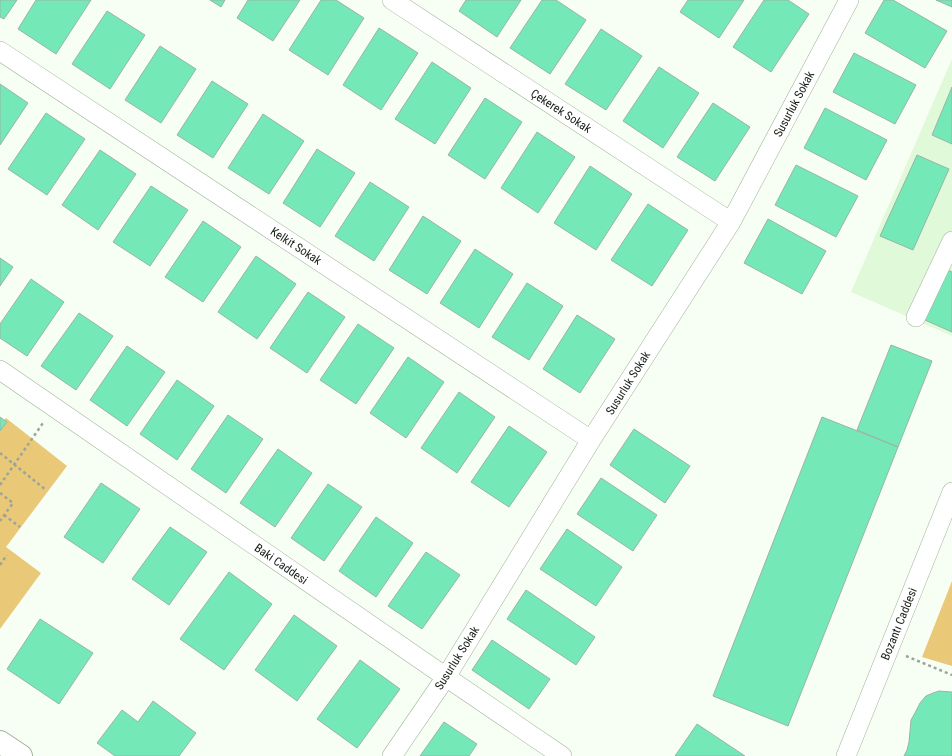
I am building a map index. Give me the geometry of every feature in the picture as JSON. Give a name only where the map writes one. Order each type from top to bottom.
[{"type":"main road","points":[[0,742],[21,756]]},
{"type":"street","name":"Çekerek Sokak","points":[[392,0],[731,222]]},
{"type":"street","name":"Susurluk Sokak","points":[[392,756],[446,677],[592,440],[731,222],[844,2]]},
{"type":"street","name":"Kelkit Sokak","points":[[0,51],[592,440]]},
{"type":"street","points":[[916,317],[952,241]]},
{"type":"street","name":"Baki Caddesi","points":[[0,370],[562,756]]},
{"type":"street","name":"Bozantı Caddesi","points":[[846,756],[952,492]]},
{"type":"path","points":[[0,485],[54,408]]},
{"type":"path","points":[[0,453],[46,490]]},
{"type":"path","points":[[0,493],[14,503],[0,521]]},
{"type":"path","points":[[4,515],[20,527]]},
{"type":"path","points":[[0,564],[7,555]]},
{"type":"path","points":[[889,649],[952,675]]},
{"type":"shaded area","points":[[952,59],[952,336],[851,292]]},
{"type":"shaded area","points":[[6,418],[67,466],[6,547],[41,573],[0,629],[0,425]]},
{"type":"shaded area","points":[[952,581],[952,666],[922,657]]},
{"type":"building","points":[[0,0],[17,0],[4,19],[0,17]]},
{"type":"building","points":[[36,0],[91,0],[56,54],[18,29]]},
{"type":"building","points":[[210,0],[225,0],[221,7]]},
{"type":"building","points":[[248,0],[300,0],[273,41],[237,18]]},
{"type":"building","points":[[321,0],[336,0],[364,18],[328,75],[289,50]]},
{"type":"building","points":[[466,0],[521,0],[497,37],[459,11]]},
{"type":"building","points":[[542,0],[556,0],[586,20],[550,74],[510,48]]},
{"type":"building","points":[[688,0],[744,0],[719,38],[680,12]]},
{"type":"building","points":[[764,0],[788,0],[809,14],[771,72],[733,47]]},
{"type":"building","points":[[884,0],[893,0],[947,31],[925,68],[865,33]]},
{"type":"building","points":[[936,0],[952,0],[952,7]]},
{"type":"building","points":[[107,11],[145,35],[110,89],[72,64]]},
{"type":"building","points":[[379,28],[418,53],[381,110],[343,85]]},
{"type":"building","points":[[601,29],[642,56],[606,110],[565,84]]},
{"type":"building","points":[[160,46],[196,69],[161,123],[125,100]]},
{"type":"building","points":[[854,53],[916,85],[895,124],[833,92]]},
{"type":"building","points":[[432,62],[471,88],[435,144],[395,119]]},
{"type":"building","points":[[659,67],[699,93],[663,148],[623,121]]},
{"type":"building","points":[[212,81],[248,104],[213,158],[177,135]]},
{"type":"building","points":[[0,84],[28,103],[0,145]]},
{"type":"building","points":[[952,87],[952,144],[932,135]]},
{"type":"building","points":[[485,98],[522,122],[485,179],[448,155]]},
{"type":"building","points":[[713,103],[750,127],[715,181],[677,157]]},
{"type":"building","points":[[825,108],[887,140],[866,180],[804,148]]},
{"type":"building","points":[[46,113],[85,139],[47,195],[8,169]]},
{"type":"building","points":[[263,114],[304,141],[269,194],[228,168]]},
{"type":"building","points":[[537,132],[575,157],[538,213],[501,188]]},
{"type":"building","points":[[317,149],[355,173],[320,227],[283,203]]},
{"type":"building","points":[[100,150],[136,174],[98,230],[62,205]]},
{"type":"building","points":[[917,155],[949,169],[913,250],[880,236]]},
{"type":"building","points":[[796,165],[858,196],[836,237],[775,205]]},
{"type":"building","points":[[590,166],[632,194],[596,250],[554,223]]},
{"type":"building","points":[[370,182],[409,207],[374,261],[335,236]]},
{"type":"building","points":[[151,186],[188,210],[150,266],[113,242]]},
{"type":"building","points":[[648,204],[688,230],[652,286],[611,260]]},
{"type":"building","points":[[423,216],[461,241],[427,294],[389,270]]},
{"type":"building","points":[[768,219],[826,251],[802,294],[744,263]]},
{"type":"building","points":[[203,221],[241,247],[203,302],[165,277]]},
{"type":"building","points":[[475,249],[513,274],[479,328],[440,303]]},
{"type":"building","points":[[256,256],[296,284],[257,339],[218,312]]},
{"type":"building","points":[[0,258],[13,267],[0,286]]},
{"type":"building","points":[[942,267],[952,272],[952,332],[918,317]]},
{"type":"building","points":[[31,279],[64,302],[27,356],[0,338],[0,324]]},
{"type":"building","points":[[527,283],[563,306],[529,360],[492,337]]},
{"type":"building","points":[[308,292],[345,317],[307,373],[270,348]]},
{"type":"building","points":[[79,313],[113,336],[76,390],[41,366]]},
{"type":"building","points":[[577,315],[615,339],[580,393],[543,369]]},
{"type":"building","points":[[358,324],[394,348],[356,404],[320,380]]},
{"type":"building","points":[[891,345],[932,361],[898,447],[857,430]]},
{"type":"building","points":[[127,346],[165,372],[127,426],[90,400]]},
{"type":"building","points":[[408,357],[444,382],[406,438],[370,413]]},
{"type":"building","points":[[177,380],[214,406],[177,460],[140,434]]},
{"type":"building","points":[[459,392],[495,417],[457,473],[421,448]]},
{"type":"building","points":[[228,415],[263,439],[226,493],[191,469]]},
{"type":"building","points":[[0,417],[7,422],[0,431]]},
{"type":"building","points":[[822,417],[898,447],[788,726],[713,696]]},
{"type":"building","points":[[509,426],[547,452],[509,507],[471,482]]},
{"type":"building","points":[[634,429],[690,466],[665,503],[610,465]]},
{"type":"building","points":[[278,449],[312,473],[275,527],[240,503]]},
{"type":"building","points":[[601,478],[657,515],[633,551],[577,514]]},
{"type":"building","points":[[101,483],[140,509],[103,563],[64,537]]},
{"type":"building","points":[[328,484],[362,507],[324,561],[291,538]]},
{"type":"building","points":[[376,517],[413,543],[376,597],[339,571]]},
{"type":"building","points":[[170,527],[207,552],[169,605],[132,579]]},
{"type":"building","points":[[567,529],[622,567],[596,606],[540,569]]},
{"type":"building","points":[[426,552],[460,575],[422,629],[388,606]]},
{"type":"building","points":[[229,572],[272,604],[224,670],[180,639]]},
{"type":"building","points":[[526,590],[595,637],[576,665],[507,619]]},
{"type":"building","points":[[294,615],[337,646],[297,701],[255,670]]},
{"type":"building","points":[[40,619],[93,653],[59,704],[7,669]]},
{"type":"building","points":[[492,640],[550,679],[529,709],[472,670]]},
{"type":"building","points":[[360,660],[400,689],[357,748],[317,719]]},
{"type":"building","points":[[939,691],[952,692],[952,756],[904,756],[909,742],[911,720],[920,703],[926,696]]},
{"type":"building","points":[[153,701],[196,733],[179,756],[115,756],[97,743],[122,710],[138,722]]},
{"type":"building","points":[[444,722],[477,744],[469,756],[420,756]]},
{"type":"building","points":[[697,724],[745,756],[675,756]]}]
